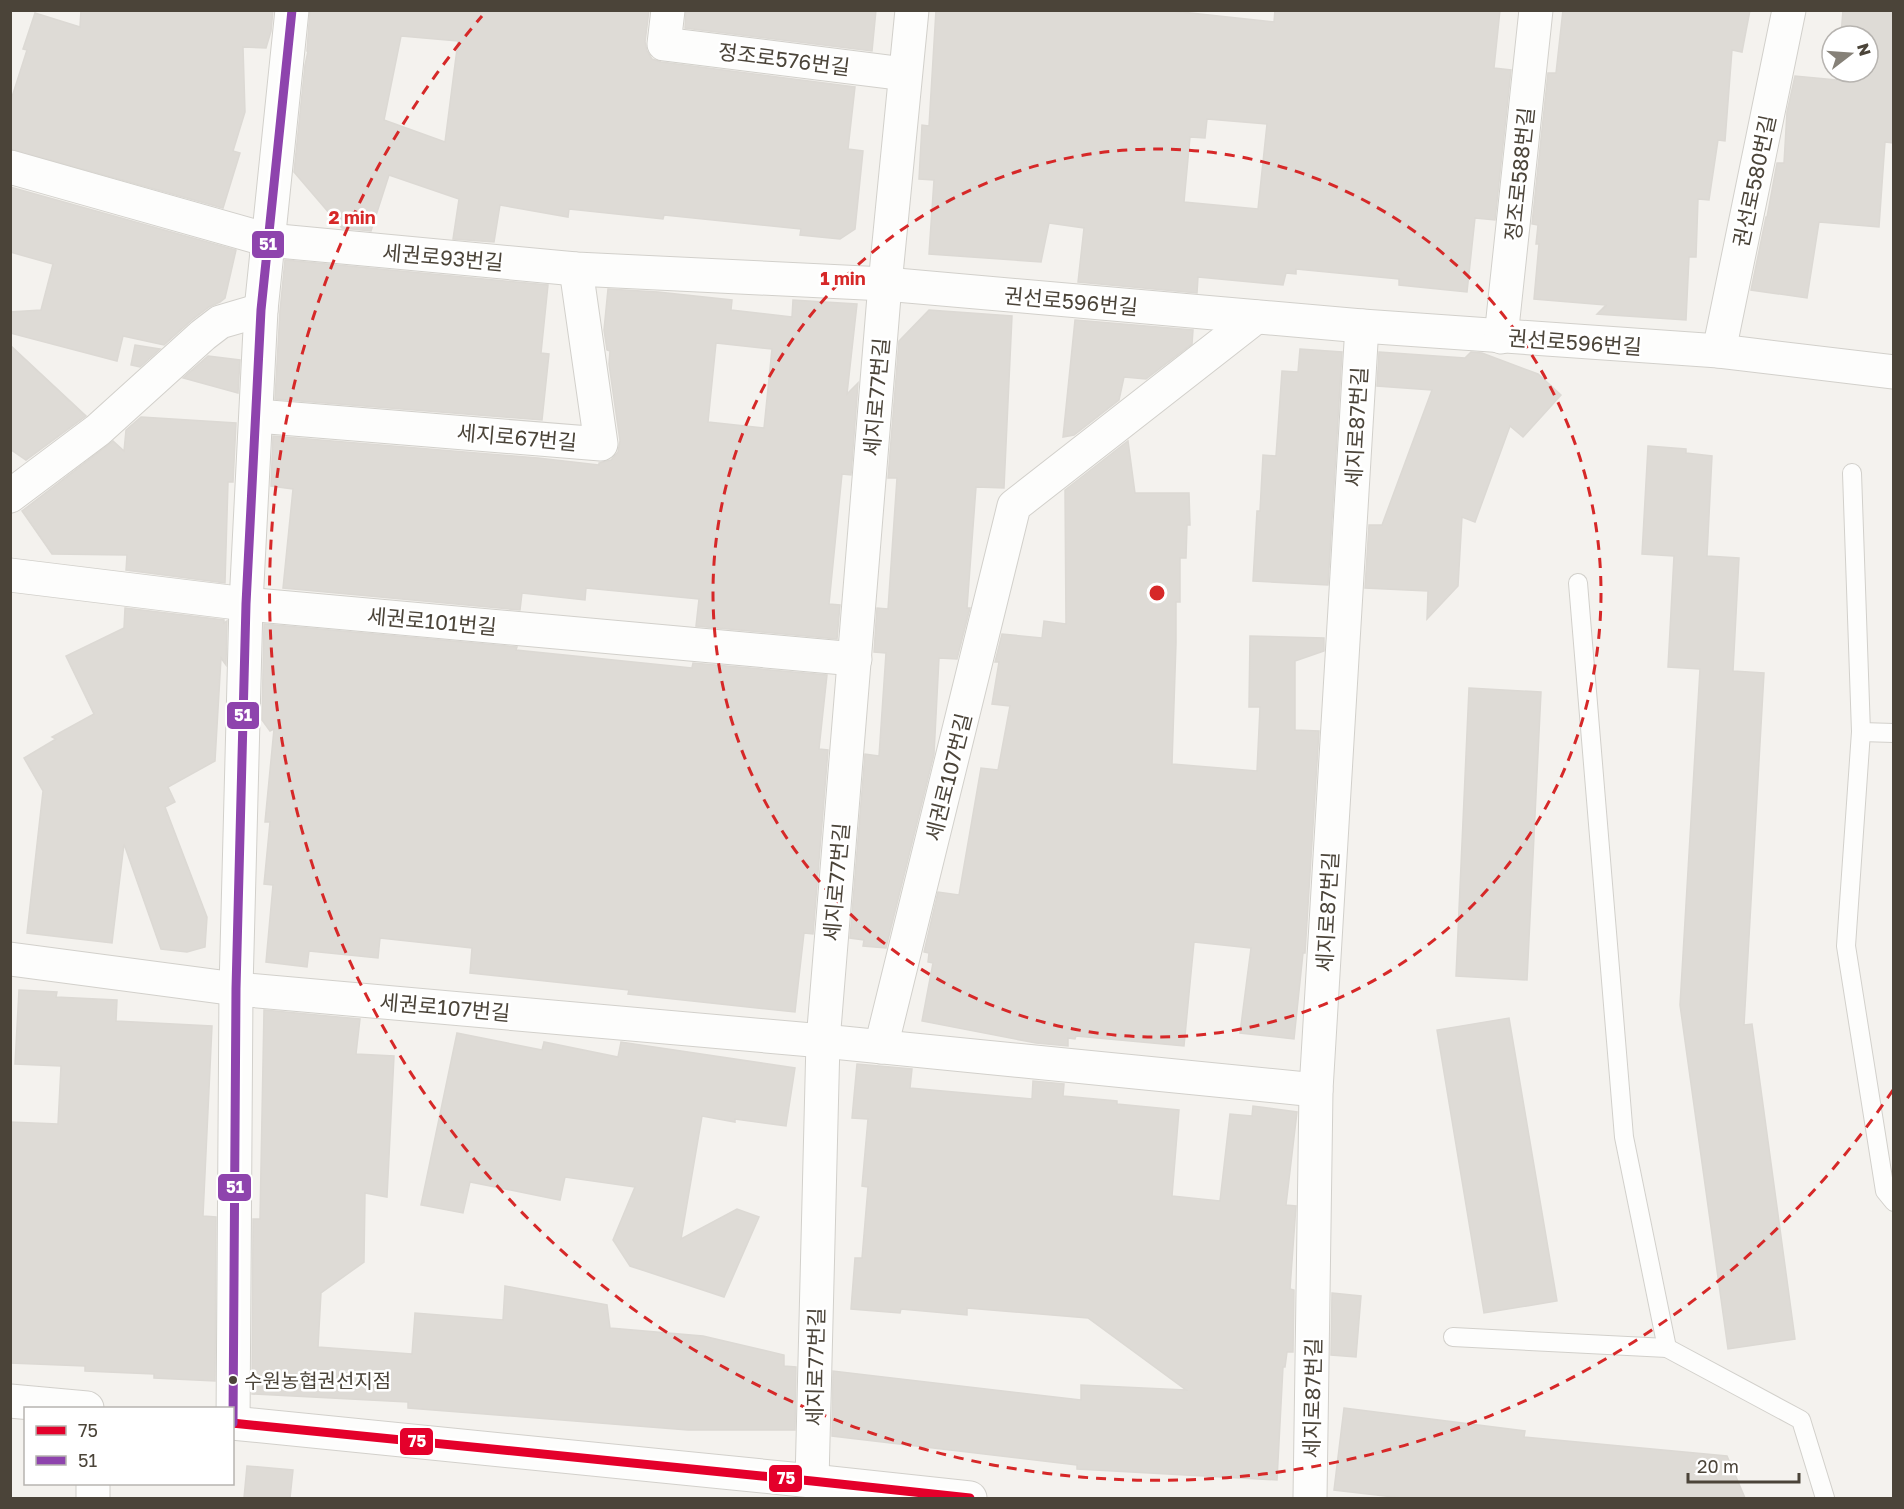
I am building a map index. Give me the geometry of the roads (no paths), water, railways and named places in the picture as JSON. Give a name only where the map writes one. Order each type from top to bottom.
[{"type":"street","points":[[233,1407],[236,989],[246,604],[261,310],[292,10]]},
{"type":"street","name":"정조로576번길","points":[[668,10],[664,44],[905,74]]},
{"type":"street","points":[[885,284],[912,10]]},
{"type":"street","name":"정조로588번길","points":[[1501,337],[1536,10]]},
{"type":"street","name":"권선로580번길","points":[[1719,351],[1790,10]]},
{"type":"street","name":"세권로93번길","points":[[10,167],[268,240],[576,269],[885,284]]},
{"type":"street","name":"세지로67번길","points":[[257,416],[601,444],[576,269]]},
{"type":"street","name":"권선로596번길","points":[[885,284],[1362,326],[1719,351],[1893,372]]},
{"type":"street","name":"세지로77번길","points":[[812,1480],[823,1041],[885,284]]},
{"type":"street","points":[[10,496],[98,430],[220,322],[261,310]]},
{"type":"street","name":"세권로107번길","points":[[881,1047],[1014,506],[1256,317]]},
{"type":"street","name":"세지로87번길","points":[[1310,1498],[1316,1090],[1362,326]]},
{"type":"street","name":"세권로101번길","points":[[10,575],[246,604],[855,659]]},
{"type":"street","name":"세권로107번길","points":[[10,959],[236,989],[823,1041],[1316,1090]]},
{"type":"street","points":[[10,1401],[76,1407]]},
{"type":"street","points":[[234,1423],[812,1480],[957,1498]]},
{"type":"lane","points":[[1852,473],[1861,732],[1846,946],[1885,1191],[1893,1202]]},
{"type":"lane","points":[[1578,583],[1624,1137],[1667,1348]]},
{"type":"lane","points":[[1861,732],[1893,732]]},
{"type":"lane","points":[[1453,1337],[1667,1348],[1801,1420],[1825,1498]]},
{"type":"place","name":"수원농협권선지점","points":[[233,1380]]}]
